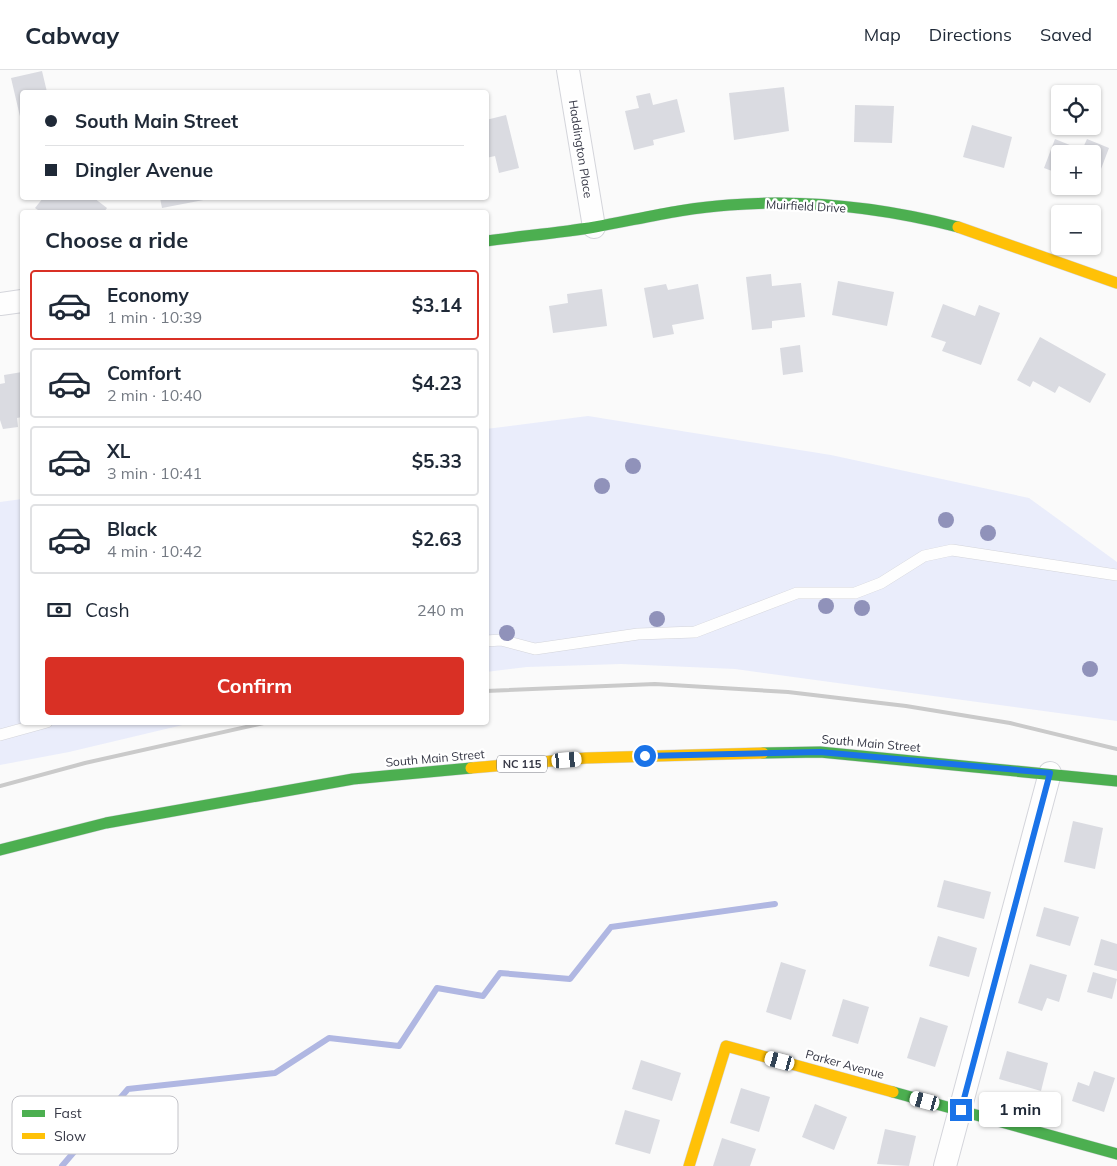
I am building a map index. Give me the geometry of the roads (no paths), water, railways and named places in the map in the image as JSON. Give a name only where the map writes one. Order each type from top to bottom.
[{"type":"street","name":"Haddington Place","points":[[568,70],[594,227]]},
{"type":"street","name":"Muirfield Drive","points":[[489,241],[594,227],[699,208],[768,204],[818,205],[879,211],[940,223],[997,239],[1093,276],[1117,283]]},
{"type":"street","points":[[0,304],[20,301]]},
{"type":"street","name":"South Main Street","points":[[0,850],[106,823],[353,779],[586,758],[820,752],[1117,781]]},
{"type":"street","points":[[945,1166],[1050,773]]},
{"type":"street","name":"Parker Avenue","points":[[689,1166],[726,1046],[961,1110]]},
{"type":"street","points":[[961,1110],[1117,1154]]},
{"type":"lane","points":[[489,641],[501,640],[535,649],[638,634],[695,632],[797,593],[855,593],[881,583],[924,556],[952,550],[1117,575]]},
{"type":"lane","points":[[0,735],[36,725]]},
{"type":"waterway","points":[[122,1096],[128,1089],[275,1073],[329,1038],[399,1046],[437,988],[483,996],[500,973],[570,979],[611,927],[775,904]]},
{"type":"waterway","points":[[62,1166],[72,1154]]},
{"type":"railway","points":[[489,691],[655,684],[788,692],[906,706],[1010,723],[1117,749]]},
{"type":"railway","points":[[0,786],[85,763],[255,725]]}]
